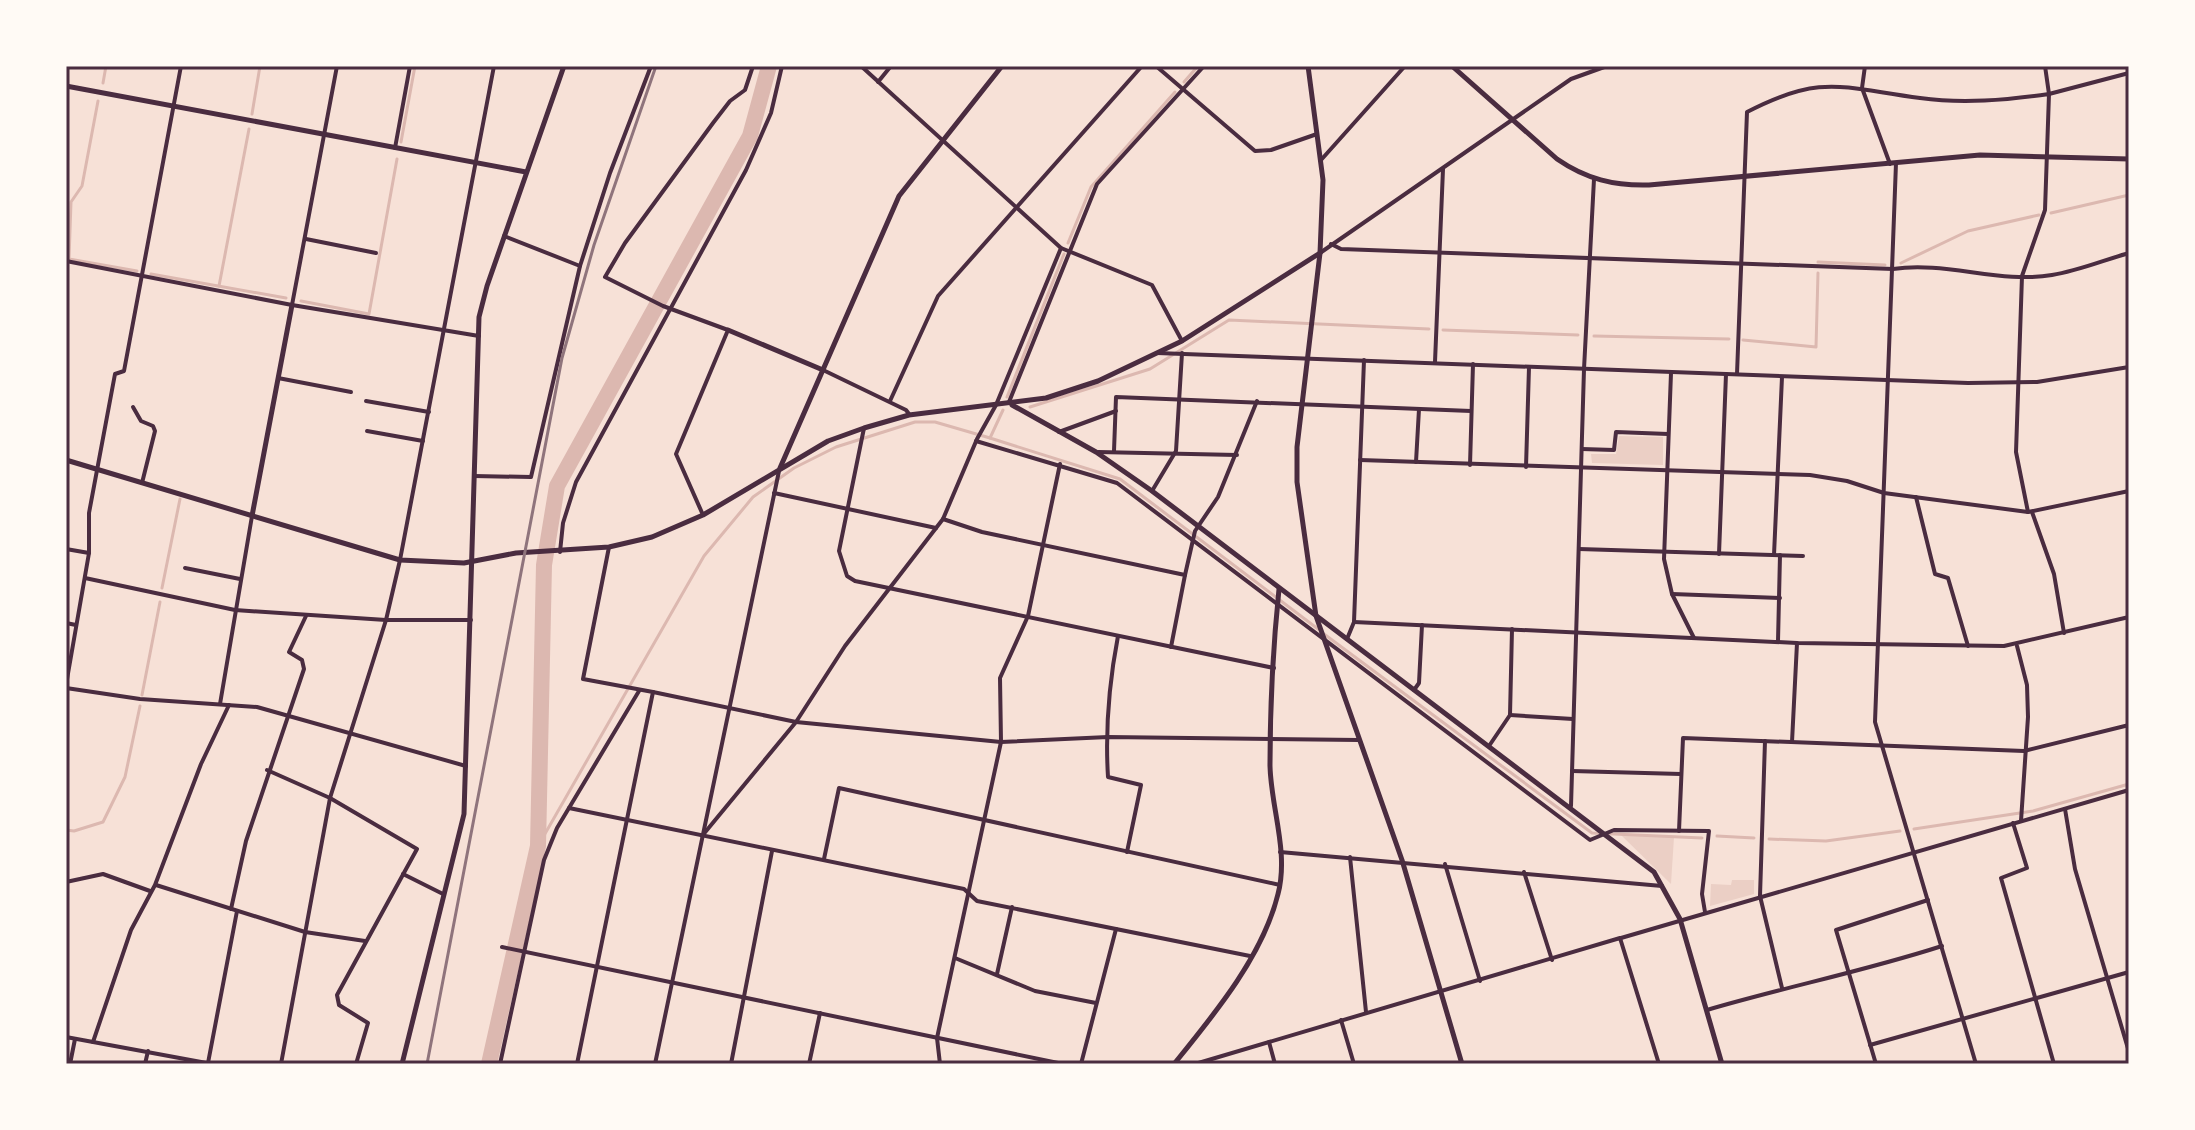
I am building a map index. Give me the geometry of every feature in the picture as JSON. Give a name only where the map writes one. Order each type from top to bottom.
[{"type":"street","points":[[181,66],[144,275],[124,371],[115,374],[89,513],[89,553],[66,686],[140,699],[257,707],[466,766]]},
{"type":"street","points":[[220,704],[240,579],[337,66]]},
{"type":"street","points":[[395,148],[410,66]]},
{"type":"street","points":[[281,1064],[330,798],[386,620],[400,560],[494,66]]},
{"type":"street","points":[[402,1064],[463,822],[479,317],[564,66]]},
{"type":"street","points":[[474,476],[531,477],[565,317],[610,173],[651,66]]},
{"type":"street","points":[[753,66],[745,90],[722,112],[607,270],[607,281],[823,370],[890,401],[909,415]]},
{"type":"street","points":[[557,552],[576,482],[666,306],[746,170],[771,113],[782,66]]},
{"type":"street","points":[[861,66],[1061,248],[1152,285],[1182,341]]},
{"type":"street","points":[[878,82],[891,66]]},
{"type":"street","points":[[655,1064],[727,708],[779,472],[899,196],[1002,66]]},
{"type":"street","points":[[890,401],[938,296],[1142,66]]},
{"type":"street","points":[[1156,66],[1255,151],[1271,150],[1317,134]]},
{"type":"street","points":[[1010,404],[1097,184],[1204,66]]},
{"type":"street","points":[[1308,66],[1321,160],[1320,253],[1297,482],[1317,619],[1402,860],[1462,1064]]},
{"type":"street","points":[[1321,160],[1405,66]]},
{"type":"street","points":[[1452,66],[1557,159],[1594,179],[1631,186],[1980,155],[2129,159]]},
{"type":"street","points":[[66,460],[400,560],[471,562],[609,547],[652,537],[703,515],[828,441],[909,415],[1010,404],[1075,390],[1182,341],[1320,253],[1571,79],[1607,66]]},
{"type":"street","points":[[1865,66],[1862,88],[1893,164],[1893,269],[1875,722],[1976,1064]]},
{"type":"street","points":[[2045,66],[2049,94],[2045,210],[2022,276],[2016,452],[2030,512],[2054,574],[2064,633]]},
{"type":"street","points":[[1737,374],[1747,112],[1803,87],[1862,88],[1955,101],[1996,101],[2049,94],[2129,73]]},
{"type":"street","points":[[66,86],[526,172]]},
{"type":"street","points":[[1435,362],[1443,167]]},
{"type":"street","points":[[1571,806],[1584,369],[1594,179]]},
{"type":"street","points":[[504,236],[580,266]]},
{"type":"street","points":[[306,239],[376,253]]},
{"type":"street","points":[[1331,244],[1341,249],[1439,253],[1893,269],[1923,265],[2022,276],[2051,275],[2129,253]]},
{"type":"street","points":[[702,836],[796,722],[890,586],[943,519],[977,440],[996,405],[1061,248]]},
{"type":"street","points":[[66,261],[292,305],[479,336]]},
{"type":"street","points":[[703,515],[676,454],[728,330]]},
{"type":"street","points":[[1156,353],[1887,381],[2019,382],[2129,367]]},
{"type":"street","points":[[1152,491],[1176,451],[1182,353]]},
{"type":"street","points":[[1347,639],[1354,622],[1364,360]]},
{"type":"street","points":[[1470,465],[1473,364]]},
{"type":"street","points":[[1526,467],[1529,367]]},
{"type":"street","points":[[1671,373],[1664,551],[1672,594],[1694,638]]},
{"type":"street","points":[[1719,554],[1726,374]]},
{"type":"street","points":[[1778,641],[1777,476],[1782,376]]},
{"type":"street","points":[[278,378],[351,392]]},
{"type":"street","points":[[1114,451],[1116,397],[1257,400],[1471,411]]},
{"type":"street","points":[[1171,647],[1192,539],[1218,497],[1257,400]]},
{"type":"street","points":[[366,401],[429,412]]},
{"type":"street","points":[[1010,404],[1096,452],[1152,491],[1196,529],[1571,806],[1654,872],[1680,919],[1722,1064]]},
{"type":"street","points":[[133,407],[141,421],[153,426],[155,431],[142,483]]},
{"type":"street","points":[[1416,462],[1419,409]]},
{"type":"street","points":[[1059,432],[1116,411]]},
{"type":"street","points":[[367,431],[423,441]]},
{"type":"street","points":[[864,431],[839,551],[847,576],[866,584],[890,586],[1274,668]]},
{"type":"street","points":[[1582,449],[1614,450],[1616,432],[1668,434]]},
{"type":"street","points":[[977,440],[1117,483],[1590,840],[1608,836],[1614,830],[1709,831],[1702,894],[1705,912]]},
{"type":"street","points":[[1096,452],[1176,451],[1237,455]]},
{"type":"street","points":[[1360,460],[1825,477],[1884,493],[2030,512],[2129,491]]},
{"type":"street","points":[[940,1064],[937,1038],[1001,742],[1000,678],[1028,616],[1060,464]]},
{"type":"street","points":[[775,490],[936,528]]},
{"type":"street","points":[[1916,497],[1935,574],[1948,578],[1968,646]]},
{"type":"street","points":[[943,519],[956,526],[1185,575]]},
{"type":"street","points":[[609,547],[583,679],[796,722],[1001,742],[1106,737],[1360,740]]},
{"type":"street","points":[[66,549],[89,553]]},
{"type":"street","points":[[1579,549],[1803,556]]},
{"type":"street","points":[[185,568],[240,579]]},
{"type":"street","points":[[84,578],[235,610],[386,620],[471,620]]},
{"type":"street","points":[[1174,1064],[1221,1006],[1273,911],[1280,885],[1280,852],[1270,767],[1278,590]]},
{"type":"street","points":[[1672,594],[1780,598]]},
{"type":"street","points":[[66,1037],[210,1064],[246,841],[267,770],[304,666],[302,660],[289,650],[306,616]]},
{"type":"street","points":[[1354,622],[1797,643],[2017,646],[2129,617]]},
{"type":"street","points":[[66,623],[76,625]]},
{"type":"street","points":[[1414,690],[1419,683],[1422,625]]},
{"type":"street","points":[[1489,746],[1510,715],[1512,629]]},
{"type":"street","points":[[1118,636],[1109,682],[1106,737],[1108,777],[1141,785],[1127,852]]},
{"type":"street","points":[[1792,742],[1797,643]]},
{"type":"street","points":[[2017,646],[2027,685],[2021,819]]},
{"type":"street","points":[[500,1064],[544,860],[569,808],[636,690]]},
{"type":"street","points":[[577,1064],[653,692]]},
{"type":"street","points":[[93,1042],[131,930],[155,885],[201,764],[229,705]]},
{"type":"street","points":[[1510,715],[1573,719]]},
{"type":"street","points":[[1679,831],[1683,738],[2024,751],[2129,725]]},
{"type":"street","points":[[1765,741],[1760,896],[1782,988]]},
{"type":"street","points":[[267,770],[330,798],[417,849],[336,1000],[368,1023],[356,1064]]},
{"type":"street","points":[[1571,771],[1681,774]]},
{"type":"street","points":[[824,859],[839,788],[982,817],[984,822]]},
{"type":"street","points":[[1195,1064],[1552,960],[1680,919],[2129,790]]},
{"type":"street","points":[[569,808],[964,889],[977,901],[1250,956]]},
{"type":"street","points":[[2065,809],[2075,869],[2129,1052]]},
{"type":"street","points":[[984,822],[1280,885]]},
{"type":"street","points":[[2013,823],[2027,868],[2001,878],[2054,1064]]},
{"type":"street","points":[[731,1064],[772,851]]},
{"type":"street","points":[[1280,852],[1402,860],[1664,886]]},
{"type":"street","points":[[1350,857],[1366,1012]]},
{"type":"street","points":[[1445,864],[1480,981]]},
{"type":"street","points":[[1524,872],[1552,960]]},
{"type":"street","points":[[66,882],[103,874],[150,891]]},
{"type":"street","points":[[403,874],[445,895]]},
{"type":"street","points":[[155,885],[305,932],[365,941]]},
{"type":"street","points":[[1876,1064],[1836,930],[1928,900]]},
{"type":"street","points":[[997,974],[1012,907]]},
{"type":"street","points":[[1081,1064],[1116,929]]},
{"type":"street","points":[[1620,938],[1659,1064]]},
{"type":"street","points":[[1707,1010],[1847,971],[1892,965],[1942,946]]},
{"type":"street","points":[[502,947],[1063,1064]]},
{"type":"street","points":[[955,958],[1035,991],[1096,1003]]},
{"type":"street","points":[[1870,1045],[2129,972]]},
{"type":"street","points":[[809,1064],[820,1013]]},
{"type":"street","points":[[1341,1020],[1354,1064]]},
{"type":"street","points":[[70,1064],[75,1039]]},
{"type":"street","points":[[1269,1042],[1275,1064]]},
{"type":"street","points":[[145,1064],[148,1051]]},
{"type":"shaded area","points":[[1619,436],[1663,437],[1663,465],[1592,463],[1591,454],[1616,454]]},
{"type":"shaded area","points":[[1621,835],[1674,837],[1671,884]]},
{"type":"shaded area","points":[[1732,880],[1754,880],[1754,894],[1710,906],[1711,884],[1731,885]]},
{"type":"waterway","points":[[103,83],[106,66]]},
{"type":"waterway","points":[[252,114],[260,66]]},
{"type":"waterway","points":[[401,142],[415,66]]},
{"type":"waterway","points":[[489,1064],[538,846],[544,565],[557,486],[750,136],[769,66]]},
{"type":"waterway","points":[[1184,82],[1198,66]]},
{"type":"waterway","points":[[1068,243],[1091,187],[1175,92]]},
{"type":"waterway","points":[[98,101],[82,186],[71,202],[69,259],[137,271]]},
{"type":"waterway","points":[[219,286],[249,129]]},
{"type":"waterway","points":[[301,301],[369,314],[397,159]]},
{"type":"waterway","points":[[2051,213],[2129,195]]},
{"type":"waterway","points":[[1901,263],[1968,231],[2039,215]]},
{"type":"waterway","points":[[1007,397],[1064,254]]},
{"type":"waterway","points":[[1818,262],[1885,265]]},
{"type":"waterway","points":[[1743,340],[1816,347],[1818,273]]},
{"type":"waterway","points":[[151,274],[286,298]]},
{"type":"waterway","points":[[1030,407],[1150,369],[1229,320],[1429,329]]},
{"type":"waterway","points":[[1443,330],[1578,335]]},
{"type":"waterway","points":[[1594,336],[1729,339]]},
{"type":"waterway","points":[[1003,410],[990,438],[1120,479],[1318,629]]},
{"type":"waterway","points":[[538,846],[704,556],[753,497],[794,468],[836,447],[915,422],[935,422],[990,438]]},
{"type":"waterway","points":[[162,588],[180,499]]},
{"type":"waterway","points":[[142,695],[160,602]]},
{"type":"waterway","points":[[1324,634],[1592,833],[1702,838]]},
{"type":"waterway","points":[[66,830],[74,831],[103,822],[125,777],[140,706]]},
{"type":"waterway","points":[[1914,829],[2033,811],[2129,784]]},
{"type":"waterway","points":[[1769,839],[1826,841],[1900,831]]},
{"type":"waterway","points":[[1717,836],[1754,838]]},
{"type":"railway","points":[[427,1064],[562,358],[594,245],[656,66]]}]
